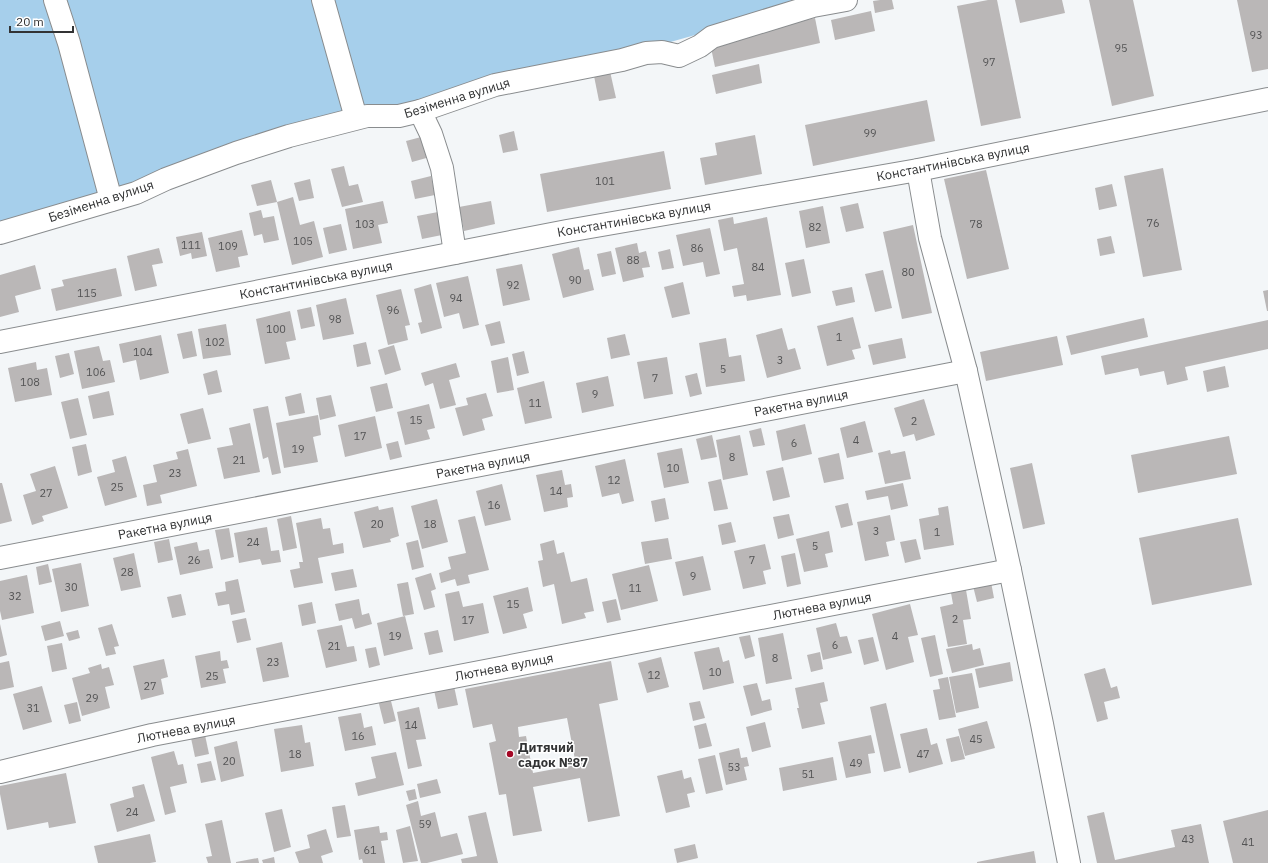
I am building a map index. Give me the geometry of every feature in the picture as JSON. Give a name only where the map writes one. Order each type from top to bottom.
[{"type":"street","points":[[55,0],[69,43],[111,200]]},
{"type":"street","points":[[323,0],[356,118]]},
{"type":"street","name":"Безіменна вулиця","points":[[0,233],[136,193],[166,179],[236,153],[289,136],[356,118],[367,116],[399,116],[420,111],[495,84],[622,60],[646,53],[662,52],[679,56],[700,46],[712,37],[813,6],[846,0]]},
{"type":"street","name":"Константинівська вулиця","points":[[0,342],[455,253],[774,194],[918,170],[1268,99]]},
{"type":"street","points":[[420,111],[431,134],[442,168],[455,253]]},
{"type":"street","points":[[918,170],[930,238],[966,372],[1010,570],[1069,863]]},
{"type":"street","name":"Ракетна вулиця","points":[[0,558],[966,372]]},
{"type":"street","name":"Лютнева вулиця","points":[[0,772],[152,735],[1010,570]]},
{"type":"shaded area","points":[[0,0],[819,0],[628,54],[0,226]]},
{"type":"building","points":[[892,0],[894,9],[875,13],[873,1]]},
{"type":"building","points":[[988,0],[997,0],[1021,118],[981,126],[957,6]]},
{"type":"building","points":[[1015,0],[1062,0],[1065,13],[1020,23]]},
{"type":"building","points":[[1089,0],[1133,0],[1154,96],[1112,106]]},
{"type":"building","points":[[1237,0],[1268,0],[1268,69],[1252,72]]},
{"type":"building","points":[[871,11],[875,31],[835,40],[831,20]]},
{"type":"building","points":[[815,18],[820,43],[715,67],[710,43]]},
{"type":"building","points":[[759,64],[762,83],[716,94],[712,75]]},
{"type":"building","points":[[609,67],[616,98],[599,101],[593,71]]},
{"type":"building","points":[[927,100],[935,141],[813,166],[805,125]]},
{"type":"building","points":[[514,131],[518,150],[503,153],[499,135]]},
{"type":"building","points":[[755,135],[762,174],[705,185],[700,158],[717,155],[715,143]]},
{"type":"building","points":[[425,136],[430,157],[412,162],[406,141]]},
{"type":"building","points":[[664,151],[671,189],[547,212],[540,174]]},
{"type":"building","points":[[344,166],[349,186],[358,184],[363,202],[342,207],[331,169]]},
{"type":"building","points":[[1163,168],[1182,270],[1143,277],[1124,176]]},
{"type":"building","points":[[986,170],[1009,269],[967,279],[944,179]]},
{"type":"building","points":[[431,176],[435,195],[415,199],[411,181]]},
{"type":"building","points":[[310,179],[314,198],[299,201],[294,183]]},
{"type":"building","points":[[271,180],[277,202],[257,206],[251,185]]},
{"type":"building","points":[[1112,184],[1117,206],[1099,210],[1095,188]]},
{"type":"building","points":[[293,197],[300,225],[314,221],[323,257],[292,265],[277,202]]},
{"type":"building","points":[[383,201],[388,223],[378,225],[382,243],[353,249],[345,209]]},
{"type":"building","points":[[491,201],[495,224],[464,231],[459,207]]},
{"type":"building","points":[[858,203],[864,228],[846,232],[840,207]]},
{"type":"building","points":[[823,206],[830,243],[806,248],[799,211]]},
{"type":"building","points":[[261,210],[263,218],[274,216],[279,240],[264,243],[262,234],[254,236],[249,213]]},
{"type":"building","points":[[438,212],[442,235],[422,239],[417,216]]},
{"type":"building","points":[[733,217],[734,224],[767,217],[781,295],[747,301],[746,295],[734,297],[732,286],[744,284],[737,248],[724,251],[718,220]]},
{"type":"building","points":[[341,224],[347,250],[329,254],[323,228]]},
{"type":"building","points":[[913,225],[932,313],[902,319],[883,232]]},
{"type":"building","points":[[710,228],[720,274],[706,277],[703,262],[683,266],[676,235]]},
{"type":"building","points":[[242,230],[248,255],[238,257],[240,267],[216,272],[208,238]]},
{"type":"building","points":[[202,232],[207,256],[192,259],[191,253],[180,256],[176,237]]},
{"type":"building","points":[[1111,236],[1115,253],[1100,256],[1097,239]]},
{"type":"building","points":[[637,243],[639,253],[646,251],[650,267],[642,268],[644,277],[623,282],[615,248]]},
{"type":"building","points":[[579,247],[584,270],[589,269],[594,290],[563,298],[552,254]]},
{"type":"building","points":[[159,248],[163,263],[152,265],[157,286],[135,291],[127,256]]},
{"type":"building","points":[[670,249],[674,268],[662,270],[658,252]]},
{"type":"building","points":[[611,251],[616,274],[602,277],[597,254]]},
{"type":"building","points":[[804,259],[811,293],[792,297],[785,263]]},
{"type":"building","points":[[522,264],[530,300],[503,306],[496,269]]},
{"type":"building","points":[[35,265],[41,289],[15,296],[19,312],[0,317],[0,275]]},
{"type":"building","points":[[116,268],[122,296],[56,311],[51,289],[64,286],[62,280]]},
{"type":"building","points":[[883,270],[892,308],[875,312],[865,274]]},
{"type":"building","points":[[468,276],[479,325],[463,329],[459,313],[444,317],[436,283]]},
{"type":"building","points":[[683,282],[690,314],[672,318],[664,287]]},
{"type":"building","points":[[431,284],[442,328],[421,334],[418,323],[422,322],[414,289]]},
{"type":"building","points":[[852,287],[855,302],[836,306],[832,291]]},
{"type":"building","points":[[401,289],[410,325],[405,326],[408,340],[388,345],[376,295]]},
{"type":"building","points":[[1268,290],[1268,311],[1267,311],[1263,291]]},
{"type":"building","points":[[346,298],[354,334],[323,340],[316,305]]},
{"type":"building","points":[[311,307],[315,326],[301,329],[297,310]]},
{"type":"building","points":[[290,311],[296,340],[286,342],[290,359],[265,364],[256,319]]},
{"type":"building","points":[[853,317],[861,348],[852,350],[855,359],[827,366],[817,326]]},
{"type":"building","points":[[1144,318],[1148,337],[1071,355],[1066,336]]},
{"type":"building","points":[[1268,320],[1268,349],[1185,367],[1188,380],[1167,385],[1164,371],[1140,376],[1138,368],[1105,375],[1101,356]]},
{"type":"building","points":[[500,321],[505,343],[491,346],[485,325]]},
{"type":"building","points":[[226,324],[231,355],[203,359],[198,329]]},
{"type":"building","points":[[782,328],[788,350],[795,348],[801,369],[767,378],[756,335]]},
{"type":"building","points":[[192,331],[197,356],[183,359],[177,334]]},
{"type":"building","points":[[625,334],[630,355],[611,359],[607,338]]},
{"type":"building","points":[[161,335],[169,373],[140,380],[136,360],[123,363],[119,344]]},
{"type":"building","points":[[1057,336],[1063,365],[986,381],[980,352]]},
{"type":"building","points":[[726,338],[729,357],[741,355],[745,381],[706,387],[699,343]]},
{"type":"building","points":[[902,338],[906,358],[873,365],[868,345]]},
{"type":"building","points":[[366,342],[371,364],[357,367],[353,345]]},
{"type":"building","points":[[394,345],[401,370],[385,375],[378,350]]},
{"type":"building","points":[[99,346],[103,361],[110,360],[115,382],[82,389],[74,351]]},
{"type":"building","points":[[524,351],[529,373],[517,376],[512,354]]},
{"type":"building","points":[[69,353],[74,374],[60,378],[55,356]]},
{"type":"building","points":[[508,357],[514,390],[497,393],[491,361]]},
{"type":"building","points":[[667,357],[673,394],[644,399],[637,362]]},
{"type":"building","points":[[36,362],[37,370],[47,368],[52,395],[15,402],[8,368]]},
{"type":"building","points":[[456,363],[460,377],[449,380],[456,405],[440,409],[433,383],[425,386],[421,373]]},
{"type":"building","points":[[1225,366],[1229,387],[1207,392],[1203,371]]},
{"type":"building","points":[[217,370],[222,392],[208,395],[203,374]]},
{"type":"building","points":[[697,373],[702,394],[690,397],[685,376]]},
{"type":"building","points":[[608,376],[614,406],[582,413],[576,383]]},
{"type":"building","points":[[544,381],[552,418],[525,424],[517,388]]},
{"type":"building","points":[[387,383],[393,408],[376,412],[370,387]]},
{"type":"building","points":[[109,391],[114,415],[93,419],[88,396]]},
{"type":"building","points":[[301,393],[305,413],[289,416],[285,397]]},
{"type":"building","points":[[486,393],[493,416],[482,419],[485,430],[463,436],[455,408],[468,405],[466,398]]},
{"type":"building","points":[[331,395],[336,416],[320,420],[316,398]]},
{"type":"building","points":[[78,398],[87,435],[70,439],[61,402]]},
{"type":"building","points":[[924,399],[935,435],[916,441],[914,434],[903,437],[894,408]]},
{"type":"building","points":[[429,404],[435,428],[427,430],[430,439],[405,445],[397,412]]},
{"type":"building","points":[[268,406],[281,473],[272,475],[268,457],[263,459],[253,409]]},
{"type":"building","points":[[203,408],[211,439],[188,444],[180,414]]},
{"type":"building","points":[[318,415],[321,435],[313,437],[318,462],[284,468],[276,423]]},
{"type":"building","points":[[375,416],[382,448],[345,457],[338,425]]},
{"type":"building","points":[[865,421],[873,452],[847,458],[840,428]]},
{"type":"building","points":[[250,423],[260,472],[224,479],[217,448],[233,445],[229,428]]},
{"type":"building","points":[[805,424],[812,454],[782,461],[776,431]]},
{"type":"building","points":[[761,428],[765,445],[753,447],[749,431]]},
{"type":"building","points":[[712,435],[717,457],[701,460],[696,439]]},
{"type":"building","points":[[740,435],[748,475],[723,480],[716,440]]},
{"type":"building","points":[[1229,436],[1237,474],[1138,493],[1131,455]]},
{"type":"building","points":[[398,441],[402,457],[390,460],[386,444]]},
{"type":"building","points":[[86,444],[92,472],[78,476],[72,447]]},
{"type":"building","points":[[682,448],[689,483],[664,488],[657,453]]},
{"type":"building","points":[[188,449],[197,486],[160,495],[162,503],[147,506],[143,485],[157,482],[153,465],[178,459],[176,452]]},
{"type":"building","points":[[890,450],[891,454],[905,451],[911,479],[885,484],[878,453]]},
{"type":"building","points":[[839,453],[844,479],[824,483],[818,458]]},
{"type":"building","points":[[126,456],[137,497],[105,506],[97,477],[115,472],[112,460]]},
{"type":"building","points":[[625,459],[634,501],[622,504],[619,493],[602,497],[595,466]]},
{"type":"building","points":[[1032,463],[1045,524],[1023,529],[1010,468]]},
{"type":"building","points":[[55,466],[68,508],[42,516],[44,521],[32,525],[23,495],[36,491],[30,474]]},
{"type":"building","points":[[783,467],[790,497],[773,501],[766,471]]},
{"type":"building","points":[[562,470],[565,485],[571,484],[573,497],[567,498],[568,507],[544,512],[536,475]]},
{"type":"building","points":[[721,479],[728,509],[714,511],[708,482]]},
{"type":"building","points":[[0,483],[2,483],[12,521],[0,524]]},
{"type":"building","points":[[903,483],[908,506],[891,510],[888,496],[867,500],[865,491]]},
{"type":"building","points":[[502,484],[511,520],[485,526],[476,491]]},
{"type":"building","points":[[665,498],[669,519],[655,522],[651,501]]},
{"type":"building","points":[[437,499],[448,542],[422,549],[411,506]]},
{"type":"building","points":[[848,503],[853,525],[841,528],[835,506]]},
{"type":"building","points":[[378,506],[379,510],[393,507],[399,536],[390,539],[391,542],[363,548],[354,512]]},
{"type":"building","points":[[948,506],[954,545],[924,550],[919,519],[939,515],[938,508]]},
{"type":"building","points":[[789,514],[794,535],[778,539],[773,517]]},
{"type":"building","points":[[890,515],[895,540],[886,542],[889,556],[865,561],[857,522]]},
{"type":"building","points":[[291,516],[297,548],[283,551],[277,519]]},
{"type":"building","points":[[475,516],[489,570],[468,575],[470,583],[457,586],[455,579],[441,583],[439,573],[451,569],[448,557],[466,553],[458,520]]},
{"type":"building","points":[[321,518],[323,529],[330,528],[333,545],[343,543],[344,553],[318,558],[323,583],[294,588],[290,570],[300,568],[299,562],[303,562],[296,523]]},
{"type":"building","points":[[1238,518],[1252,585],[1152,605],[1139,538]]},
{"type":"building","points":[[731,522],[736,542],[722,545],[718,525]]},
{"type":"building","points":[[267,527],[271,551],[279,550],[281,562],[262,565],[260,559],[239,563],[234,533]]},
{"type":"building","points":[[229,528],[234,557],[221,560],[215,530]]},
{"type":"building","points":[[829,531],[833,552],[825,554],[828,567],[804,572],[796,539]]},
{"type":"building","points":[[668,538],[672,559],[645,564],[641,542]]},
{"type":"building","points":[[169,539],[173,560],[158,563],[154,542]]},
{"type":"building","points":[[916,539],[921,559],[905,563],[900,542]]},
{"type":"building","points":[[418,540],[424,567],[412,570],[406,543]]},
{"type":"building","points":[[554,540],[557,554],[564,552],[571,582],[587,578],[594,611],[584,613],[586,618],[562,624],[554,584],[543,587],[538,561],[543,560],[540,544]]},
{"type":"building","points":[[197,542],[199,551],[209,549],[213,568],[180,575],[174,547]]},
{"type":"building","points":[[765,544],[771,569],[763,571],[766,584],[743,589],[734,551]]},
{"type":"building","points":[[134,553],[141,587],[121,591],[113,558]]},
{"type":"building","points":[[795,553],[801,584],[787,587],[781,556]]},
{"type":"building","points":[[703,556],[711,590],[683,596],[675,562]]},
{"type":"building","points":[[81,563],[89,606],[61,612],[52,569]]},
{"type":"building","points":[[48,564],[52,582],[39,585],[36,567]]},
{"type":"building","points":[[649,565],[658,601],[621,610],[612,574]]},
{"type":"building","points":[[353,569],[357,587],[335,591],[331,573]]},
{"type":"building","points":[[431,573],[436,589],[431,591],[435,607],[424,610],[415,578]]},
{"type":"building","points":[[27,575],[34,613],[2,620],[0,611],[0,581]]},
{"type":"building","points":[[238,579],[245,612],[231,615],[229,604],[218,606],[215,593],[226,591],[225,582]]},
{"type":"building","points":[[408,582],[414,614],[403,616],[397,584]]},
{"type":"building","points":[[991,582],[994,598],[977,602],[973,586]]},
{"type":"building","points":[[528,587],[533,611],[523,614],[527,628],[503,634],[493,596]]},
{"type":"building","points":[[966,590],[971,619],[963,620],[967,644],[948,647],[940,607],[953,604],[951,593]]},
{"type":"building","points":[[459,591],[463,607],[483,603],[489,633],[454,641],[445,594]]},
{"type":"building","points":[[181,594],[186,615],[172,618],[167,597]]},
{"type":"building","points":[[359,599],[362,615],[369,613],[372,624],[355,629],[352,618],[339,621],[335,604]]},
{"type":"building","points":[[616,599],[621,620],[607,623],[602,602]]},
{"type":"building","points":[[312,602],[316,623],[302,626],[298,605]]},
{"type":"building","points":[[910,604],[918,635],[908,637],[914,662],[886,670],[872,614]]},
{"type":"building","points":[[405,616],[413,649],[384,656],[377,623]]},
{"type":"building","points":[[246,618],[251,640],[237,643],[232,621]]},
{"type":"building","points":[[60,621],[64,636],[45,641],[41,626]]},
{"type":"building","points":[[836,623],[840,637],[847,636],[852,653],[823,660],[816,628]]},
{"type":"building","points":[[0,624],[7,655],[0,657]]},
{"type":"building","points":[[112,624],[119,646],[114,647],[116,654],[106,656],[98,628]]},
{"type":"building","points":[[342,625],[347,647],[354,646],[357,661],[326,668],[317,630]]},
{"type":"building","points":[[78,630],[80,638],[69,641],[66,633]]},
{"type":"building","points":[[438,630],[443,652],[429,655],[424,633]]},
{"type":"building","points":[[783,633],[792,679],[766,684],[758,638]]},
{"type":"building","points":[[750,635],[755,656],[745,659],[739,637]]},
{"type":"building","points":[[935,635],[943,674],[930,677],[921,638]]},
{"type":"building","points":[[873,637],[879,661],[864,665],[858,640]]},
{"type":"building","points":[[282,642],[289,677],[263,682],[256,648]]},
{"type":"building","points":[[62,643],[67,669],[52,672],[47,646]]},
{"type":"building","points":[[972,644],[973,650],[980,648],[984,665],[952,673],[946,649]]},
{"type":"building","points":[[376,647],[380,665],[369,668],[365,649]]},
{"type":"building","points":[[719,647],[723,662],[729,660],[734,683],[703,690],[694,652]]},
{"type":"building","points":[[220,651],[221,661],[227,660],[229,668],[223,669],[226,683],[201,688],[195,656]]},
{"type":"building","points":[[820,652],[823,669],[811,672],[807,655]]},
{"type":"building","points":[[661,657],[669,687],[647,693],[638,663]]},
{"type":"building","points":[[164,659],[168,677],[161,679],[164,694],[141,700],[133,666]]},
{"type":"building","points":[[9,661],[14,687],[0,690],[0,663]]},
{"type":"building","name":"Дитячий садок №87","points":[[611,661],[618,700],[599,704],[620,816],[588,822],[580,778],[533,787],[542,831],[513,836],[506,794],[499,795],[489,743],[496,741],[492,724],[473,728],[465,689]],"holes":[[[567,718],[576,765],[533,773],[526,736],[519,737],[518,727]]]},
{"type":"building","points":[[1010,662],[1013,681],[979,688],[975,669]]},
{"type":"building","points":[[101,664],[102,669],[109,667],[114,685],[105,687],[110,708],[82,716],[72,678],[90,673],[88,668]]},
{"type":"building","points":[[1105,668],[1111,688],[1117,686],[1120,698],[1104,702],[1108,719],[1097,722],[1084,674]]},
{"type":"building","points":[[972,673],[979,708],[956,713],[949,677]]},
{"type":"building","points":[[948,677],[956,717],[939,720],[933,690],[940,689],[938,679]]},
{"type":"building","points":[[824,682],[828,701],[820,703],[825,724],[802,729],[797,708],[799,708],[795,688]]},
{"type":"building","points":[[757,683],[762,701],[770,699],[772,710],[751,716],[743,686]]},
{"type":"building","points":[[42,686],[52,722],[23,730],[13,694]]},
{"type":"building","points":[[454,686],[458,705],[438,709],[434,690]]},
{"type":"building","points":[[390,697],[396,721],[384,724],[378,700]]},
{"type":"building","points":[[700,701],[705,718],[693,721],[689,703]]},
{"type":"building","points":[[77,702],[81,721],[69,724],[64,705]]},
{"type":"building","points":[[886,703],[901,768],[884,772],[870,707]]},
{"type":"building","points":[[419,707],[426,739],[416,740],[422,766],[408,769],[397,712]]},
{"type":"building","points":[[361,713],[364,728],[372,726],[376,745],[345,751],[338,717]]},
{"type":"building","points":[[987,721],[995,748],[965,756],[958,729]]},
{"type":"building","points":[[765,722],[771,747],[752,752],[746,727]]},
{"type":"building","points":[[706,723],[712,746],[699,749],[694,726]]},
{"type":"building","points":[[302,725],[305,743],[310,742],[314,766],[281,772],[274,729]]},
{"type":"building","points":[[927,728],[931,745],[937,743],[943,764],[909,773],[900,734]]},
{"type":"building","points":[[205,735],[209,754],[195,757],[191,738]]},
{"type":"building","points":[[871,735],[875,753],[868,754],[871,773],[846,778],[838,742]]},
{"type":"building","points":[[959,736],[965,759],[951,762],[946,739]]},
{"type":"building","points":[[237,741],[244,776],[221,782],[214,747]]},
{"type":"building","points":[[739,748],[741,758],[747,757],[749,766],[744,767],[747,780],[726,785],[719,753]]},
{"type":"building","points":[[174,751],[178,765],[183,764],[187,783],[170,787],[176,812],[165,815],[151,757]]},
{"type":"building","points":[[396,752],[404,785],[358,796],[355,783],[376,778],[371,757]]},
{"type":"building","points":[[715,755],[723,790],[706,794],[698,759]]},
{"type":"building","points":[[833,757],[837,780],[783,791],[779,768]]},
{"type":"building","points":[[211,761],[216,780],[201,783],[197,764]]},
{"type":"building","points":[[682,770],[684,779],[691,777],[695,792],[687,794],[690,807],[666,813],[657,776]]},
{"type":"building","points":[[66,773],[76,823],[49,828],[48,822],[7,830],[0,794],[0,786]]},
{"type":"building","points":[[437,779],[441,793],[420,798],[417,784]]},
{"type":"building","points":[[144,784],[155,821],[117,832],[110,804],[134,797],[132,787]]},
{"type":"building","points":[[415,789],[417,799],[409,801],[406,791]]},
{"type":"building","points":[[418,801],[421,816],[435,812],[441,837],[457,833],[463,854],[427,863],[421,863],[406,805]]},
{"type":"building","points":[[345,805],[351,836],[337,838],[332,807]]},
{"type":"building","points":[[282,809],[291,847],[274,852],[265,813]]},
{"type":"building","points":[[1268,810],[1268,863],[1233,863],[1223,821]]},
{"type":"building","points":[[486,812],[498,863],[462,863],[461,859],[477,856],[468,816]]},
{"type":"building","points":[[1104,812],[1115,860],[1175,847],[1171,830],[1201,824],[1209,863],[1097,863],[1087,816]]},
{"type":"building","points":[[222,820],[231,863],[208,863],[206,857],[212,856],[205,824]]},
{"type":"building","points":[[379,826],[380,833],[387,832],[388,840],[381,841],[385,863],[363,863],[362,859],[359,860],[354,830]]},
{"type":"building","points":[[410,826],[418,861],[403,863],[396,830]]},
{"type":"building","points":[[326,829],[333,852],[321,856],[323,863],[299,863],[295,852],[310,848],[307,835]]},
{"type":"building","points":[[150,834],[156,862],[98,863],[94,846]]},
{"type":"building","points":[[695,844],[698,858],[677,863],[674,849]]},
{"type":"building","points":[[1034,851],[1036,863],[977,863],[977,862]]},
{"type":"building","points":[[274,857],[275,863],[263,863],[262,860]]},
{"type":"building","points":[[258,858],[259,863],[236,863],[236,862]]},
{"type":"place","name":"Дитячий садок №87","points":[[510,754]]}]
